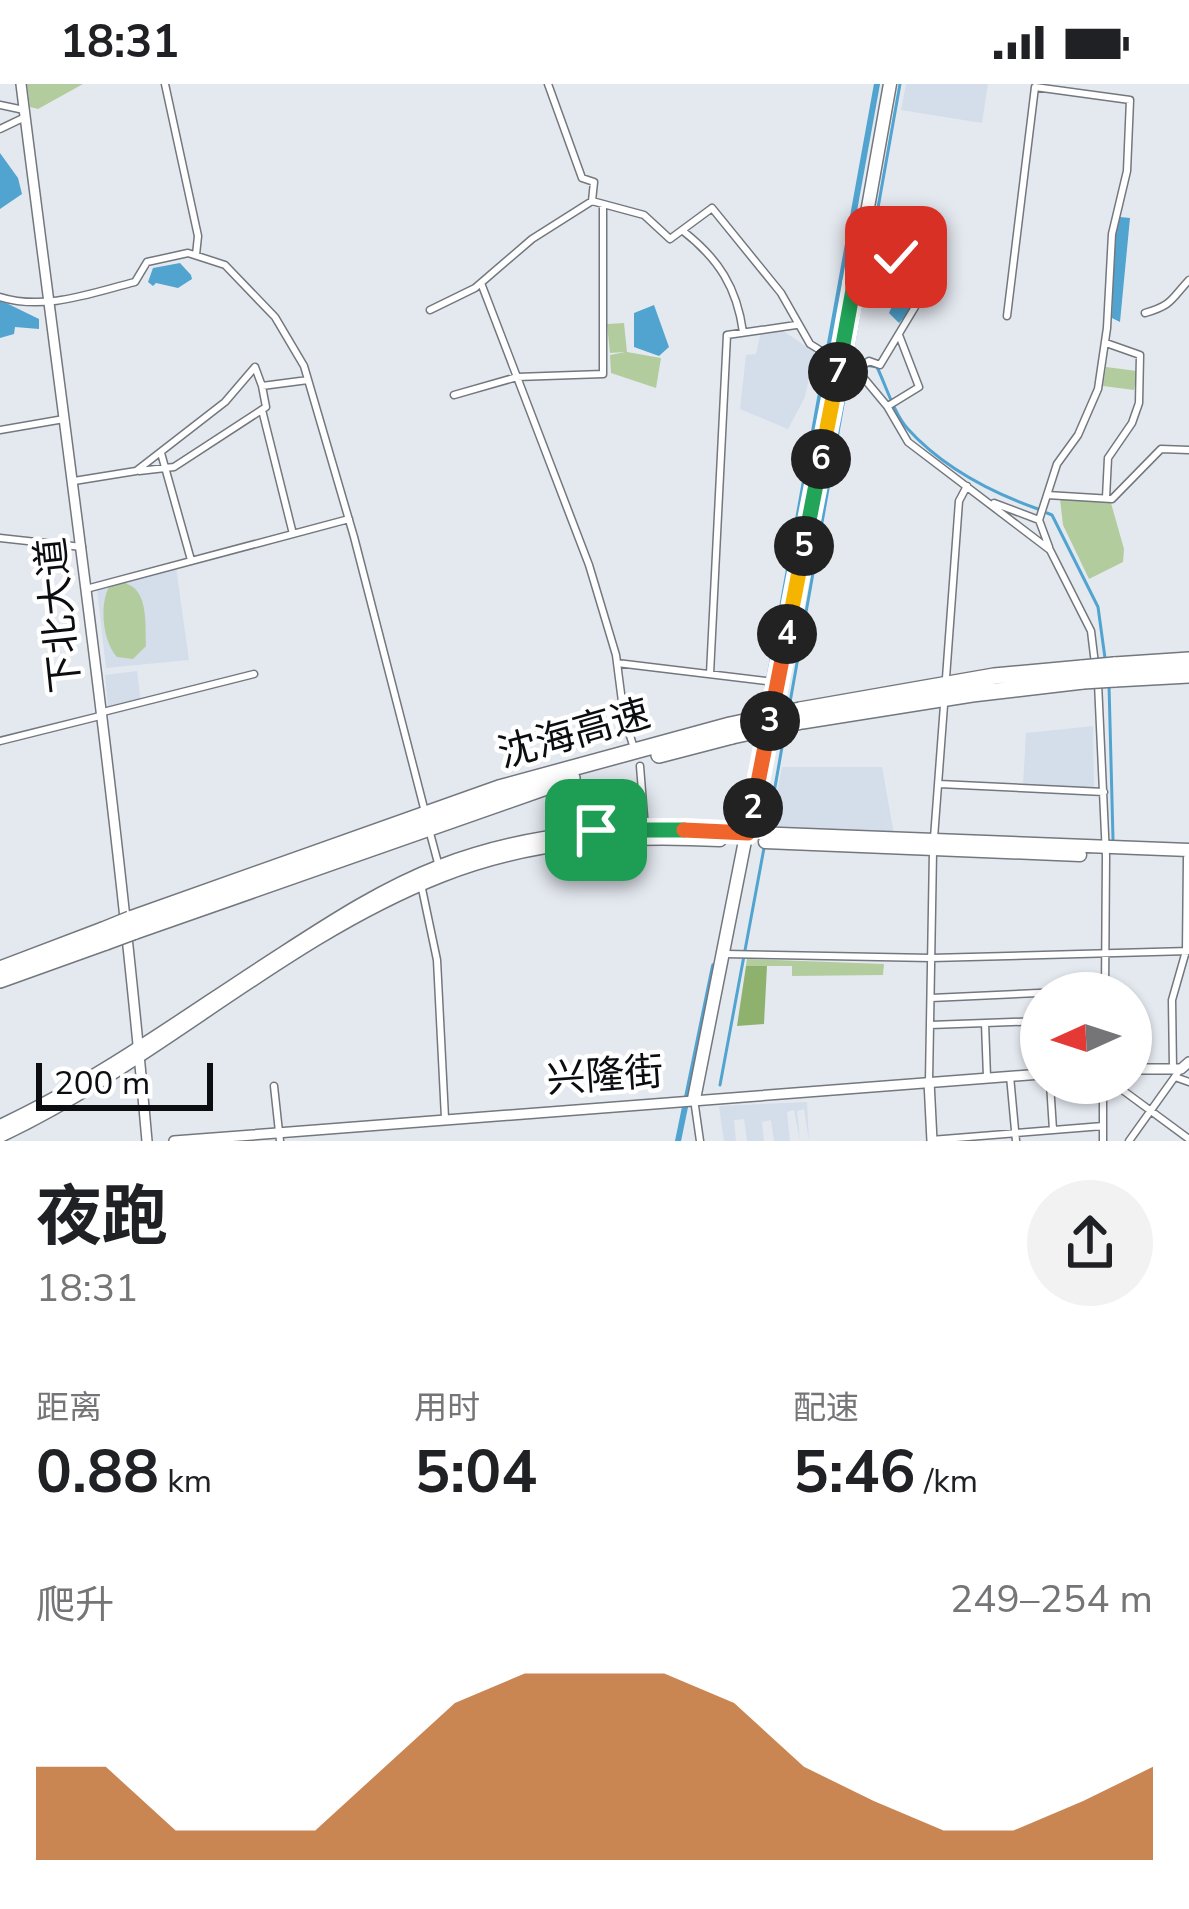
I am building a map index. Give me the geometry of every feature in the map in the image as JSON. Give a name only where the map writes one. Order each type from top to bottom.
[{"type":"highway","name":"沈海高速","points":[[0,969],[570,778],[731,730],[1189,660]]},
{"type":"highway","name":"沈海高速","points":[[1114,672],[1189,675]]},
{"type":"highway","name":"沈海高速","points":[[1,980],[104,936]]},
{"type":"main road","points":[[694,1100],[724,954],[760,838],[777,682],[851,367],[890,84]]},
{"type":"main road","points":[[0,1134],[86,1092],[367,901],[439,867],[550,837],[645,829],[760,838]]},
{"type":"main road","points":[[139,1052],[332,931],[421,884],[484,861],[556,844],[640,837],[760,838],[1188,855]]},
{"type":"street","name":"下北大道","points":[[21,84],[82,547],[147,1141]]},
{"type":"street","points":[[165,84],[198,236],[196,255]]},
{"type":"street","points":[[548,84],[582,178],[594,182],[592,201]]},
{"type":"street","points":[[1007,316],[1035,87],[1130,100],[1098,389],[1078,435],[1057,464],[1039,520],[1090,631],[1099,689],[1106,972]]},
{"type":"street","points":[[0,105],[25,114]]},
{"type":"street","points":[[0,129],[25,114]]},
{"type":"street","points":[[430,310],[482,283],[532,239],[592,201],[644,215],[670,238],[712,208],[781,293],[796,325],[816,348],[851,367],[892,404],[908,442],[1051,550]]},
{"type":"street","points":[[454,395],[517,376],[603,374],[604,204]]},
{"type":"street","points":[[682,230],[726,274],[739,303],[743,332]]},
{"type":"street","points":[[851,367],[880,365],[915,307],[920,275],[896,257],[866,252]]},
{"type":"street","points":[[0,297],[18,303],[47,303],[135,282],[147,262],[188,253],[225,265],[275,317],[308,380],[424,808]]},
{"type":"street","points":[[1144,313],[1165,308],[1189,280]]},
{"type":"street","points":[[482,283],[590,566],[633,745]]},
{"type":"street","points":[[710,674],[727,335],[796,325]]},
{"type":"street","points":[[892,404],[919,387],[899,335]]},
{"type":"street","points":[[1105,343],[1140,355],[1138,403],[1132,423],[1108,458],[1106,499]]},
{"type":"street","points":[[74,481],[166,469],[203,450],[266,407],[255,367],[225,402],[136,471]]},
{"type":"street","points":[[262,386],[308,380]]},
{"type":"street","points":[[262,410],[293,534]]},
{"type":"street","points":[[0,430],[64,419]]},
{"type":"street","points":[[1048,495],[1112,499],[1161,448],[1189,450]]},
{"type":"street","points":[[161,453],[192,561]]},
{"type":"street","points":[[946,678],[959,501],[967,485]]},
{"type":"street","points":[[988,500],[1039,520]]},
{"type":"street","points":[[86,589],[349,520]]},
{"type":"street","points":[[0,538],[82,547]]},
{"type":"street","points":[[617,663],[777,682]]},
{"type":"street","points":[[0,741],[254,674]]},
{"type":"street","points":[[944,705],[933,845],[932,1141],[1103,1126]]},
{"type":"street","points":[[640,766],[645,829]]},
{"type":"street","points":[[938,784],[1104,792]]},
{"type":"street","points":[[430,833],[439,867]]},
{"type":"street","points":[[1188,855],[1188,951],[1172,1000],[1180,1069],[1189,1082]]},
{"type":"street","points":[[421,884],[437,961],[445,1118]]},
{"type":"street","points":[[724,954],[931,958],[1188,951]]},
{"type":"street","points":[[931,998],[1020,994]]},
{"type":"street","points":[[930,1025],[1020,1022]]},
{"type":"street","points":[[985,1023],[987,1078]]},
{"type":"street","points":[[1129,1141],[1180,1069]]},
{"type":"street","name":"兴隆街","points":[[174,1141],[1020,1075]]},
{"type":"street","points":[[1010,1076],[1016,1137]]},
{"type":"street","points":[[274,1087],[280,1136]]},
{"type":"street","points":[[694,1100],[700,1141]]},
{"type":"street","points":[[1053,1104],[1057,1141]]},
{"type":"street","points":[[1102,1104],[1103,1141]]},
{"type":"street","points":[[1140,1104],[1184,1139]]},
{"type":"shaded area","points":[[906,84],[988,84],[982,123],[901,110]]},
{"type":"shaded area","points":[[782,330],[814,352],[805,397],[788,429],[740,409],[746,355],[756,354],[761,331]]},
{"type":"shaded area","points":[[176,567],[189,660],[106,668],[97,589]]},
{"type":"shaded area","points":[[137,671],[141,703],[108,707],[105,675]]},
{"type":"shaded area","points":[[1093,726],[1094,788],[1023,785],[1026,733]]},
{"type":"shaded area","points":[[782,767],[882,767],[894,834],[769,830]]},
{"type":"shaded area","points":[[807,1102],[809,1141],[804,1109],[797,1111],[800,1141],[794,1110],[787,1112],[790,1141],[774,1141],[771,1120],[762,1122],[764,1141],[747,1141],[744,1119],[734,1120],[736,1141],[724,1141],[719,1106]]},
{"type":"green space","points":[[27,84],[83,84],[38,109],[30,107]]},
{"type":"green space","points":[[624,323],[627,352],[661,358],[656,388],[611,373],[610,355],[625,352],[610,353],[607,324]]},
{"type":"green space","points":[[1106,367],[1137,371],[1134,390],[1103,386]]},
{"type":"green space","points":[[1060,499],[1111,503],[1123,562],[1089,579],[1063,525]]},
{"type":"green space","points":[[121,582],[137,591],[144,606],[146,646],[133,659],[117,657],[104,624],[109,587]]},
{"type":"green space","points":[[747,959],[884,964],[883,975],[792,976],[792,966],[746,966]]},
{"type":"green space","points":[[746,966],[767,966],[764,1024],[737,1026]]},
{"type":"water","points":[[0,153],[18,178],[22,194],[0,209]]},
{"type":"water","points":[[1120,217],[1130,218],[1120,322],[1112,318],[1114,236]]},
{"type":"water","points":[[180,263],[192,279],[178,288],[148,282],[153,268]]},
{"type":"water","points":[[904,280],[916,280],[911,310],[899,323],[889,313]]},
{"type":"water","points":[[0,300],[39,319],[39,329],[15,327],[14,334],[0,338]]},
{"type":"water","points":[[654,305],[669,347],[659,356],[634,347],[634,313]]},
{"type":"waterway","points":[[762,718],[877,84]]},
{"type":"waterway","points":[[789,708],[900,84]]},
{"type":"waterway","points":[[853,363],[877,367],[902,422],[935,455],[985,486],[1038,509]]},
{"type":"waterway","points":[[1047,513],[1098,607],[1105,658]]},
{"type":"waterway","points":[[1109,685],[1113,839]]},
{"type":"waterway","points":[[768,827],[785,730]]},
{"type":"waterway","points":[[749,789],[760,731]]},
{"type":"waterway","points":[[720,1085],[764,848]]},
{"type":"waterway","points":[[678,1141],[714,966]]},
{"type":"route","points":[[596,830],[748,833],[860,251],[896,257]]}]
